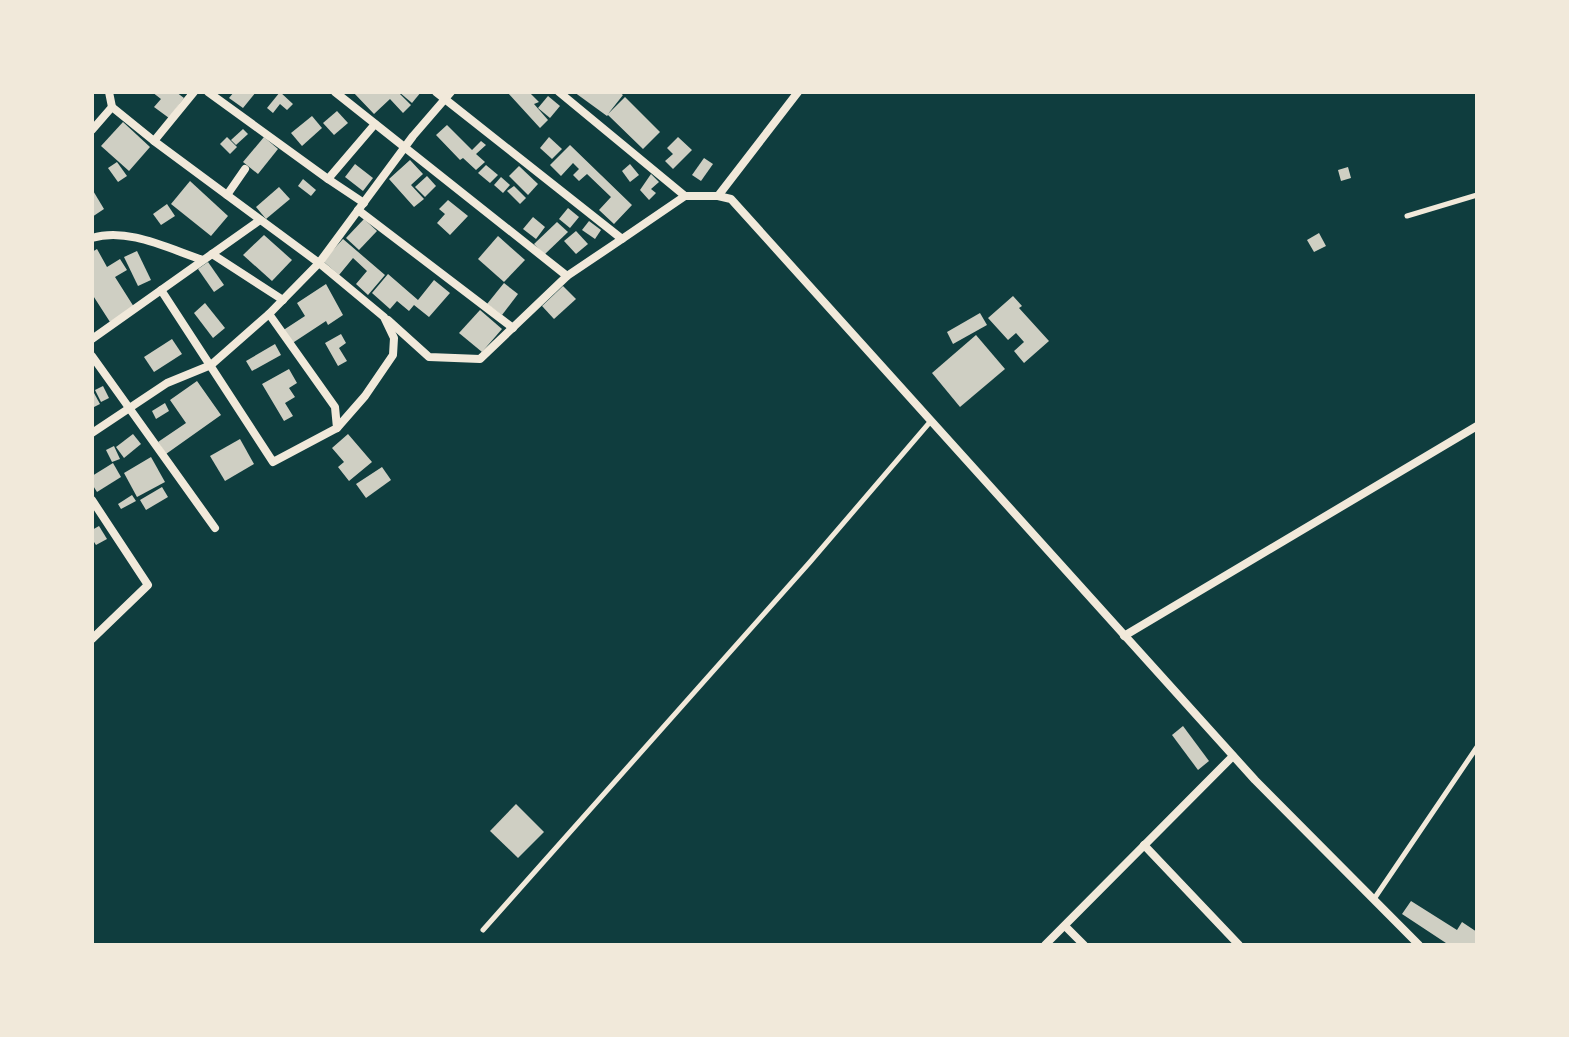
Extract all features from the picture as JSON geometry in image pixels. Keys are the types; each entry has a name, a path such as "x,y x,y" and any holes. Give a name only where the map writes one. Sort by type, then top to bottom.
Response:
{"street":[{"path":"109,92 112,107 319,263 429,357 480,359 567,276 685,196 731,199 1233,756 1419,945"},
{"path":"154,141 194,92"},
{"path":"208,92 328,179 513,328"},
{"path":"335,92 567,276"},
{"path":"436,92 448,96 622,239"},
{"path":"559,92 685,196"},
{"path":"718,196 798,92"},
{"path":"92,433 167,383 211,365 269,314 319,263 405,147 448,96"},
{"path":"92,130 112,107"},
{"path":"328,179 375,124"},
{"path":"227,195 245,169"},
{"path":"92,339 260,220"},
{"path":"92,238 125,235 203,260"},
{"path":"212,254 283,300"},
{"path":"161,290 273,462 337,428 365,396 393,355 394,338 384,317"},
{"path":"269,314 335,407 337,428"},
{"path":"92,356 215,528"},
{"path":"1124,636 1477,426"},
{"path":"92,500 148,585 92,639"},
{"path":"1045,945 1233,756"},
{"path":"1144,845 1239,945"},
{"path":"1065,926 1084,945"}],"lane":[{"path":"1407,216 1477,195"},
{"path":"483,930 930,422"},
{"path":"1374,899 1477,747"}],"building":[{"path":"152,92 176,92 184,98 169,118 154,107 161,99"},
{"path":"234,92 256,92 243,108 229,98"},
{"path":"280,92 293,104 287,110 280,104 273,113 267,108"},
{"path":"353,92 398,92 411,105 403,113 390,99 374,114"},
{"path":"399,92 421,92 412,103"},
{"path":"507,92 529,92 539,102 534,104 548,120 540,128"},
{"path":"574,92 619,92 623,95 608,114 625,97 660,132 643,149 608,115"},
{"path":"548,96 560,106 550,118 538,108"},
{"path":"337,111 348,123 334,135 323,123"},
{"path":"312,116 322,128 302,146 291,133"},
{"path":"123,122 150,147 129,171 101,146"},
{"path":"447,125 472,150 481,141 486,145 476,154 485,162 476,170 463,158 460,160 436,135"},
{"path":"243,129 248,134 236,145 231,140"},
{"path":"227,137 237,147 230,154 220,144"},
{"path":"264,137 278,149 258,174 243,162"},
{"path":"549,137 562,149 552,159 540,148"},
{"path":"678,137 692,150 673,169 665,161 673,154 667,148"},
{"path":"570,145 632,205 614,224 599,210 611,197 587,174 579,181 573,175 579,169 573,163 561,176 550,165"},
{"path":"704,158 713,164 701,181 692,175"},
{"path":"410,160 423,174 411,185 424,199 414,207 389,179"},
{"path":"117,162 127,176 118,182 108,168"},
{"path":"355,164 373,178 363,191 345,177"},
{"path":"630,164 639,175 630,182 622,171"},
{"path":"486,165 498,175 490,183 478,173"},
{"path":"519,166 538,184 528,195 509,176"},
{"path":"1348,167 1351,178 1341,181 1338,170"},
{"path":"651,174 659,182 651,189 656,193 649,200 640,190"},
{"path":"427,176 436,186 425,197 415,187"},
{"path":"501,177 510,185 503,193 494,185"},
{"path":"303,179 316,190 311,196 298,186"},
{"path":"190,181 228,216 211,236 171,204"},
{"path":"514,186 526,198 520,204 507,191"},
{"path":"279,187 290,199 266,219 256,207"},
{"path":"92,189 104,209 92,217"},
{"path":"448,200 468,216 450,235 437,223 445,214 439,209"},
{"path":"167,204 175,216 161,225 153,214"},
{"path":"568,208 579,217 570,228 559,219"},
{"path":"533,217 545,227 536,239 523,229"},
{"path":"364,219 377,231 359,250 346,238"},
{"path":"589,221 601,230 595,239 582,230"},
{"path":"557,222 568,232 544,255 534,244"},
{"path":"576,231 588,244 576,254 564,241"},
{"path":"1319,233 1326,246 1314,252 1307,240"},
{"path":"264,235 292,260 272,281 243,255"},
{"path":"498,236 525,260 504,282 478,259"},
{"path":"343,239 385,275 368,295 356,284 367,271 353,258 339,275 323,261"},
{"path":"97,249 107,267 120,259 127,270 115,277 134,307 110,322 92,294 92,252"},
{"path":"137,251 151,280 138,286 124,257"},
{"path":"208,262 224,285 214,292 198,269"},
{"path":"388,274 418,300 434,280 450,293 429,317 414,305 409,311 397,301 390,309 372,293"},
{"path":"504,283 518,294 502,315 487,304"},
{"path":"326,284 343,315 328,325 326,321 291,344 282,331 305,316 297,303"},
{"path":"563,286 576,299 554,319 542,306"},
{"path":"1013,296 1022,306 1019,308 1049,341 1024,363 1014,351 1024,342 1016,333 1008,340 988,318"},
{"path":"205,303 225,328 213,338 194,313"},
{"path":"480,310 502,329 482,352 459,333"},
{"path":"980,313 987,325 953,344 947,332"},
{"path":"341,334 346,343 339,348 347,361 338,366 325,343"},
{"path":"976,335 1005,369 960,407 932,373"},
{"path":"172,339 182,354 154,372 144,357"},
{"path":"275,344 281,355 252,371 246,361"},
{"path":"289,369 297,383 289,388 295,397 285,403 293,416 284,421 262,384"},
{"path":"197,381 221,415 166,454 158,442 186,423 170,400"},
{"path":"103,386 109,398 101,402 95,390"},
{"path":"92,394 100,404 92,408"},
{"path":"165,403 169,411 156,419 152,411"},
{"path":"133,434 141,444 124,458 116,447"},
{"path":"348,434 372,462 349,481 338,467 344,462 332,448"},
{"path":"240,439 254,464 225,481 210,456"},
{"path":"114,446 120,459 112,462 106,450"},
{"path":"151,457 165,482 137,497 124,473"},
{"path":"113,463 121,477 97,492 92,476"},
{"path":"382,467 391,480 366,498 356,484"},
{"path":"162,487 168,497 146,510 140,500"},
{"path":"132,495 136,501 121,509 118,504"},
{"path":"99,526 107,539 96,545 92,530"},
{"path":"1183,726 1209,761 1198,770 1172,735"},
{"path":"516,804 544,832 518,858 490,831"},
{"path":"1411,901 1457,930 1462,922 1477,932 1477,945 1449,945 1402,914"}]}
